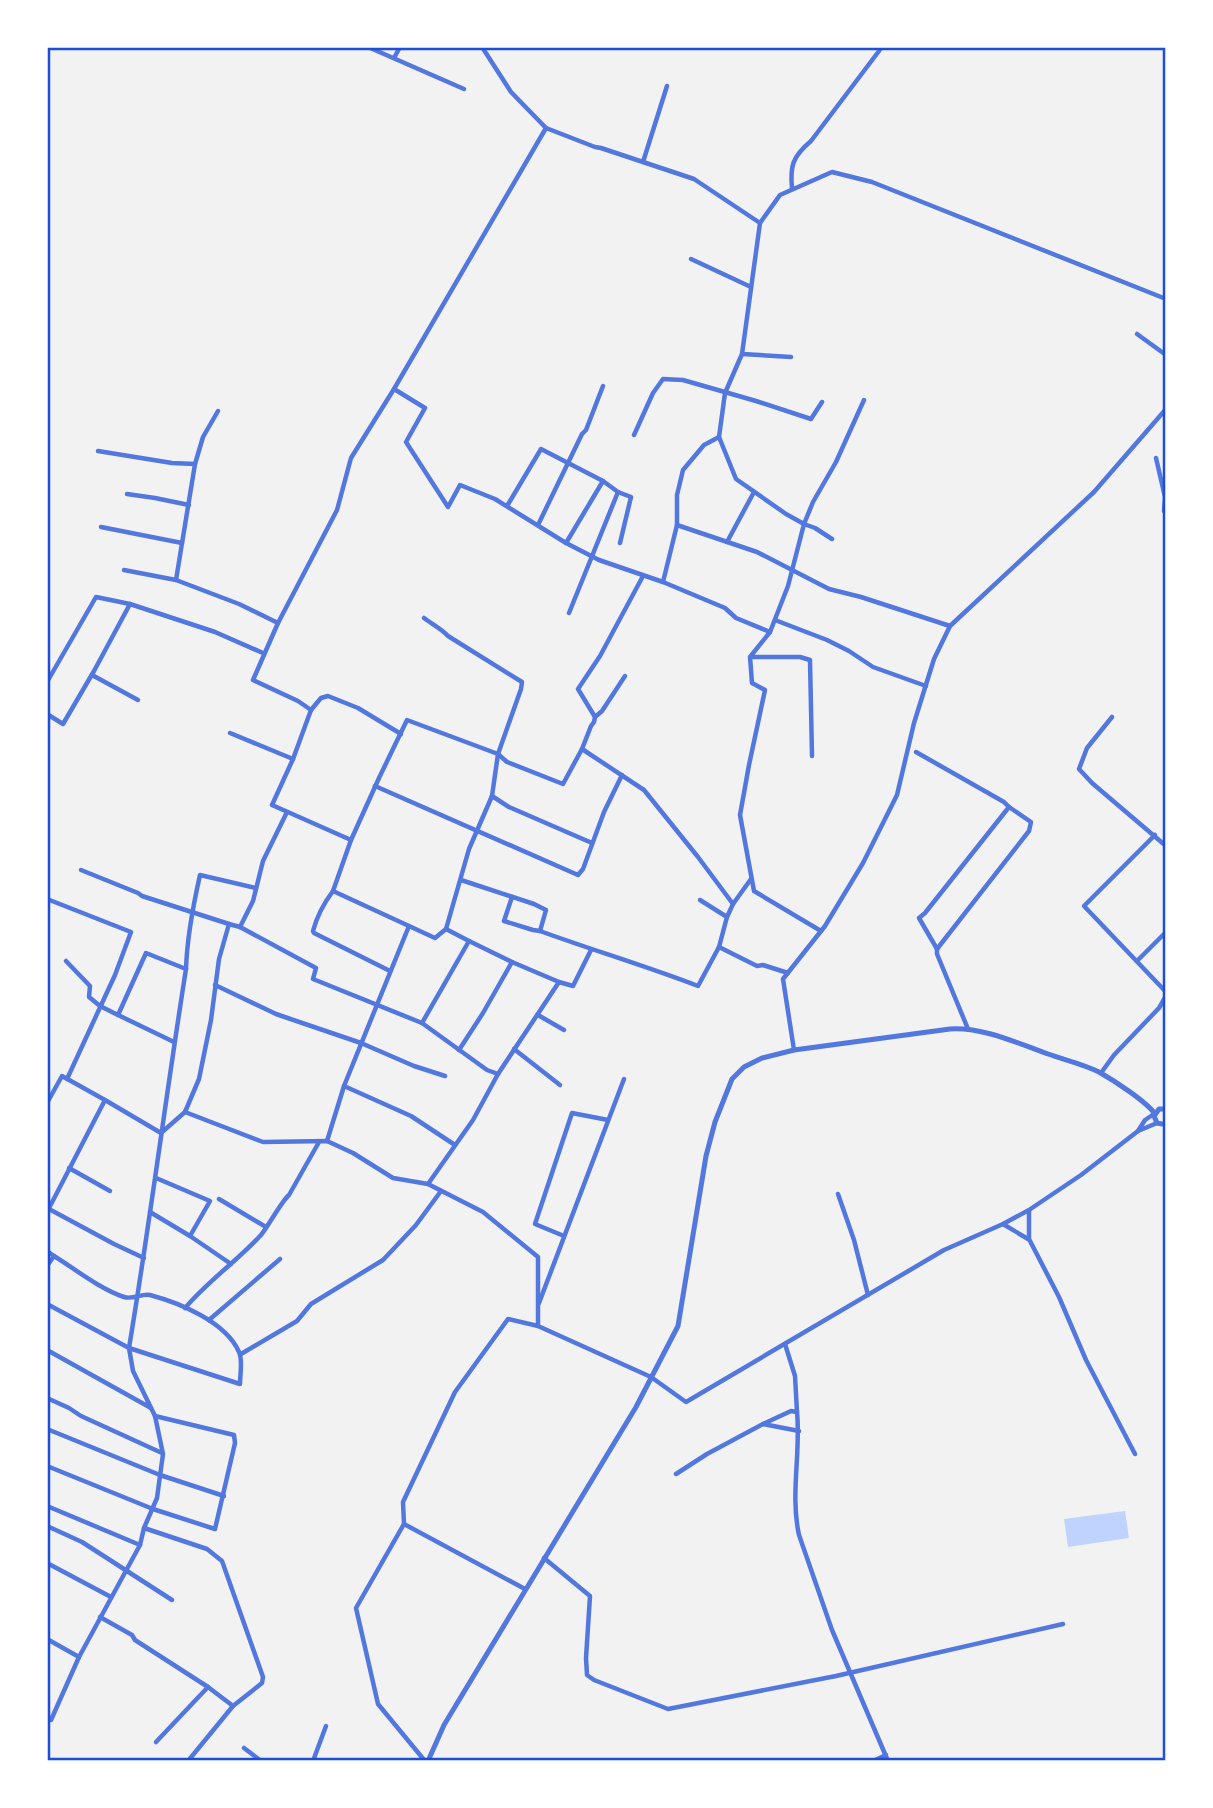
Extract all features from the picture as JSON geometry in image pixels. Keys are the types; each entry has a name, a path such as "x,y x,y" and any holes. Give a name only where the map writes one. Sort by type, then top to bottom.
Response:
{"street":[{"path":"368,47 464,89"},
{"path":"394,58 400,47"},
{"path":"482,47 511,92 546,128 694,179 760,223"},
{"path":"792,190 790,167 882,47"},
{"path":"643,162 667,86"},
{"path":"311,710 253,680 263,653 337,510 351,458 546,128"},
{"path":"832,539 815,527 786,514 736,479 719,437 725,393 742,354 760,223 780,195 832,172 872,182 1166,299"},
{"path":"691,259 751,287"},
{"path":"1137,334 1166,355"},
{"path":"742,354 791,357"},
{"path":"634,435 653,393 663,379 683,380 811,419 822,402"},
{"path":"538,525 586,430 603,386"},
{"path":"394,389 425,408 406,442 448,507 460,485 495,499 592,556 725,608 736,618 770,632"},
{"path":"821,931 754,891 740,816 765,690 752,683 750,657 770,632 792,571 804,524 864,400"},
{"path":"794,1050 783,979 821,931 863,863 897,794 914,723 934,659 950,626 1094,492 1166,409"},
{"path":"176,580 195,464 204,437 218,411"},
{"path":"663,582 677,526 677,495 683,470 704,445 719,437"},
{"path":"507,506 541,449 631,497 620,543"},
{"path":"98,451 195,464"},
{"path":"1156,458 1165,496 1166,514"},
{"path":"566,543 603,481"},
{"path":"569,613 618,492"},
{"path":"727,542 754,492"},
{"path":"127,494 189,505"},
{"path":"677,526 757,552 829,589 950,626"},
{"path":"101,527 182,543"},
{"path":"124,570 176,580 239,604 278,623"},
{"path":"595,717 578,689 600,656 643,576"},
{"path":"47,682 96,597 130,604 215,632 263,653"},
{"path":"47,714 63,724 130,604"},
{"path":"333,891 435,938 446,929 477,830 492,796 498,754 522,682 424,618"},
{"path":"775,620 827,640 873,667 926,686"},
{"path":"750,657 800,657 810,660 812,756"},
{"path":"92,675 138,700"},
{"path":"390,971 313,931 323,906 333,891 351,840 375,786 408,720 498,754 507,762 563,783 582,750 595,717 625,676"},
{"path":"351,840 272,805 311,710 321,698 328,696 358,708 401,734"},
{"path":"1112,717 1087,748 1079,769 1166,846"},
{"path":"230,733 293,759"},
{"path":"582,750 644,790 733,904"},
{"path":"916,752 1004,802 1031,822 1029,831 937,949"},
{"path":"375,786 578,875 583,869 604,811 622,775"},
{"path":"492,796 509,807 592,843"},
{"path":"968,1030 937,949 919,918 1009,807"},
{"path":"240,928 253,901 264,861 287,811"},
{"path":"1101,1073 1158,1008 1166,994 1084,906 1155,835"},
{"path":"81,870 142,896 240,928 316,968 313,979 422,1023 487,1070 498,1074"},
{"path":"47,1717 51,1720 79,1657 140,1545 157,1498 163,1454 155,1416 133,1371 129,1348 156,1178 192,913 200,875 256,888"},
{"path":"512,897 504,921 540,930 698,986 719,947 733,904 751,879"},
{"path":"461,880 546,910 540,930"},
{"path":"47,899 131,932 115,975 67,1079"},
{"path":"700,900 727,917"},
{"path":"161,1133 185,1112 199,1079 211,1020 219,959 229,924"},
{"path":"327,1141 344,1086 409,926"},
{"path":"446,929 512,962 573,986 591,950"},
{"path":"1137,961 1166,932"},
{"path":"422,1023 470,941"},
{"path":"719,947 757,966 764,965 788,973"},
{"path":"118,1014 146,953 186,969"},
{"path":"66,961 90,986 89,997 100,1006 174,1042"},
{"path":"459,1050 512,962"},
{"path":"428,1184 473,1120 513,1049 559,982"},
{"path":"215,985 276,1014 445,1076"},
{"path":"538,1015 564,1030"},
{"path":"1162,1109 1147,1105 1101,1073 988,1034 968,1030 950,1029 794,1050 762,1058 744,1067 732,1079 715,1122 706,1156 678,1326 651,1377 636,1407 444,1724 426,1761 378,1704 356,1608 404,1524 403,1502 455,1392 508,1320 538,1326 651,1377 686,1402 944,1250 1030,1210 1138,1131 1157,1122 1166,1124"},
{"path":"513,1049 560,1085"},
{"path":"47,1103 62,1076 161,1133"},
{"path":"537,1307 624,1079"},
{"path":"344,1086 411,1116 455,1145"},
{"path":"105,1100 48,1209 144,1258"},
{"path":"1157,1122 1155,1118 1162,1109"},
{"path":"1138,1131 1145,1120 1162,1109"},
{"path":"185,1112 263,1142 327,1141 353,1153 393,1178 428,1184 483,1212 538,1257 538,1326"},
{"path":"564,1236 536,1224 572,1113 608,1120"},
{"path":"185,1308 199,1291 261,1235 289,1195 319,1142"},
{"path":"69,1168 110,1191"},
{"path":"156,1178 210,1201 190,1236"},
{"path":"241,1354 298,1321 312,1304 383,1261 442,1191"},
{"path":"838,1194 854,1240 868,1295"},
{"path":"219,1199 266,1227"},
{"path":"1030,1210 1029,1239 1059,1297 1086,1360 1135,1454"},
{"path":"150,1213 231,1264"},
{"path":"1003,1224 1029,1239"},
{"path":"47,1251 110,1291 127,1298 147,1294 209,1320 227,1333 241,1354 240,1384 129,1348 47,1304"},
{"path":"47,1266 54,1256"},
{"path":"209,1320 280,1259"},
{"path":"785,1344 794,1376 799,1431 794,1487 796,1523 832,1630 888,1761"},
{"path":"47,1350 152,1408"},
{"path":"47,1398 163,1454"},
{"path":"676,1474 763,1424 791,1411 797,1412"},
{"path":"47,1466 153,1509 215,1529 235,1443 234,1436 155,1416"},
{"path":"763,1424 799,1431"},
{"path":"47,1429 160,1475 224,1496"},
{"path":"47,1506 140,1545"},
{"path":"404,1524 525,1589"},
{"path":"47,1526 82,1542 172,1600"},
{"path":"144,1528 207,1549 222,1561 263,1677 262,1683 233,1706 188,1761"},
{"path":"544,1558 590,1596 587,1675 594,1681 668,1709 836,1676 1063,1624"},
{"path":"47,1563 111,1597"},
{"path":"100,1617 132,1635 143,1646 233,1706"},
{"path":"47,1639 79,1657"},
{"path":"156,1742 208,1687"},
{"path":"313,1761 326,1726"},
{"path":"244,1748 261,1761"},
{"path":"873,1761 886,1755"}],"water":[{"path":"1125,1511 1129,1538 1068,1547 1064,1519"}]}
